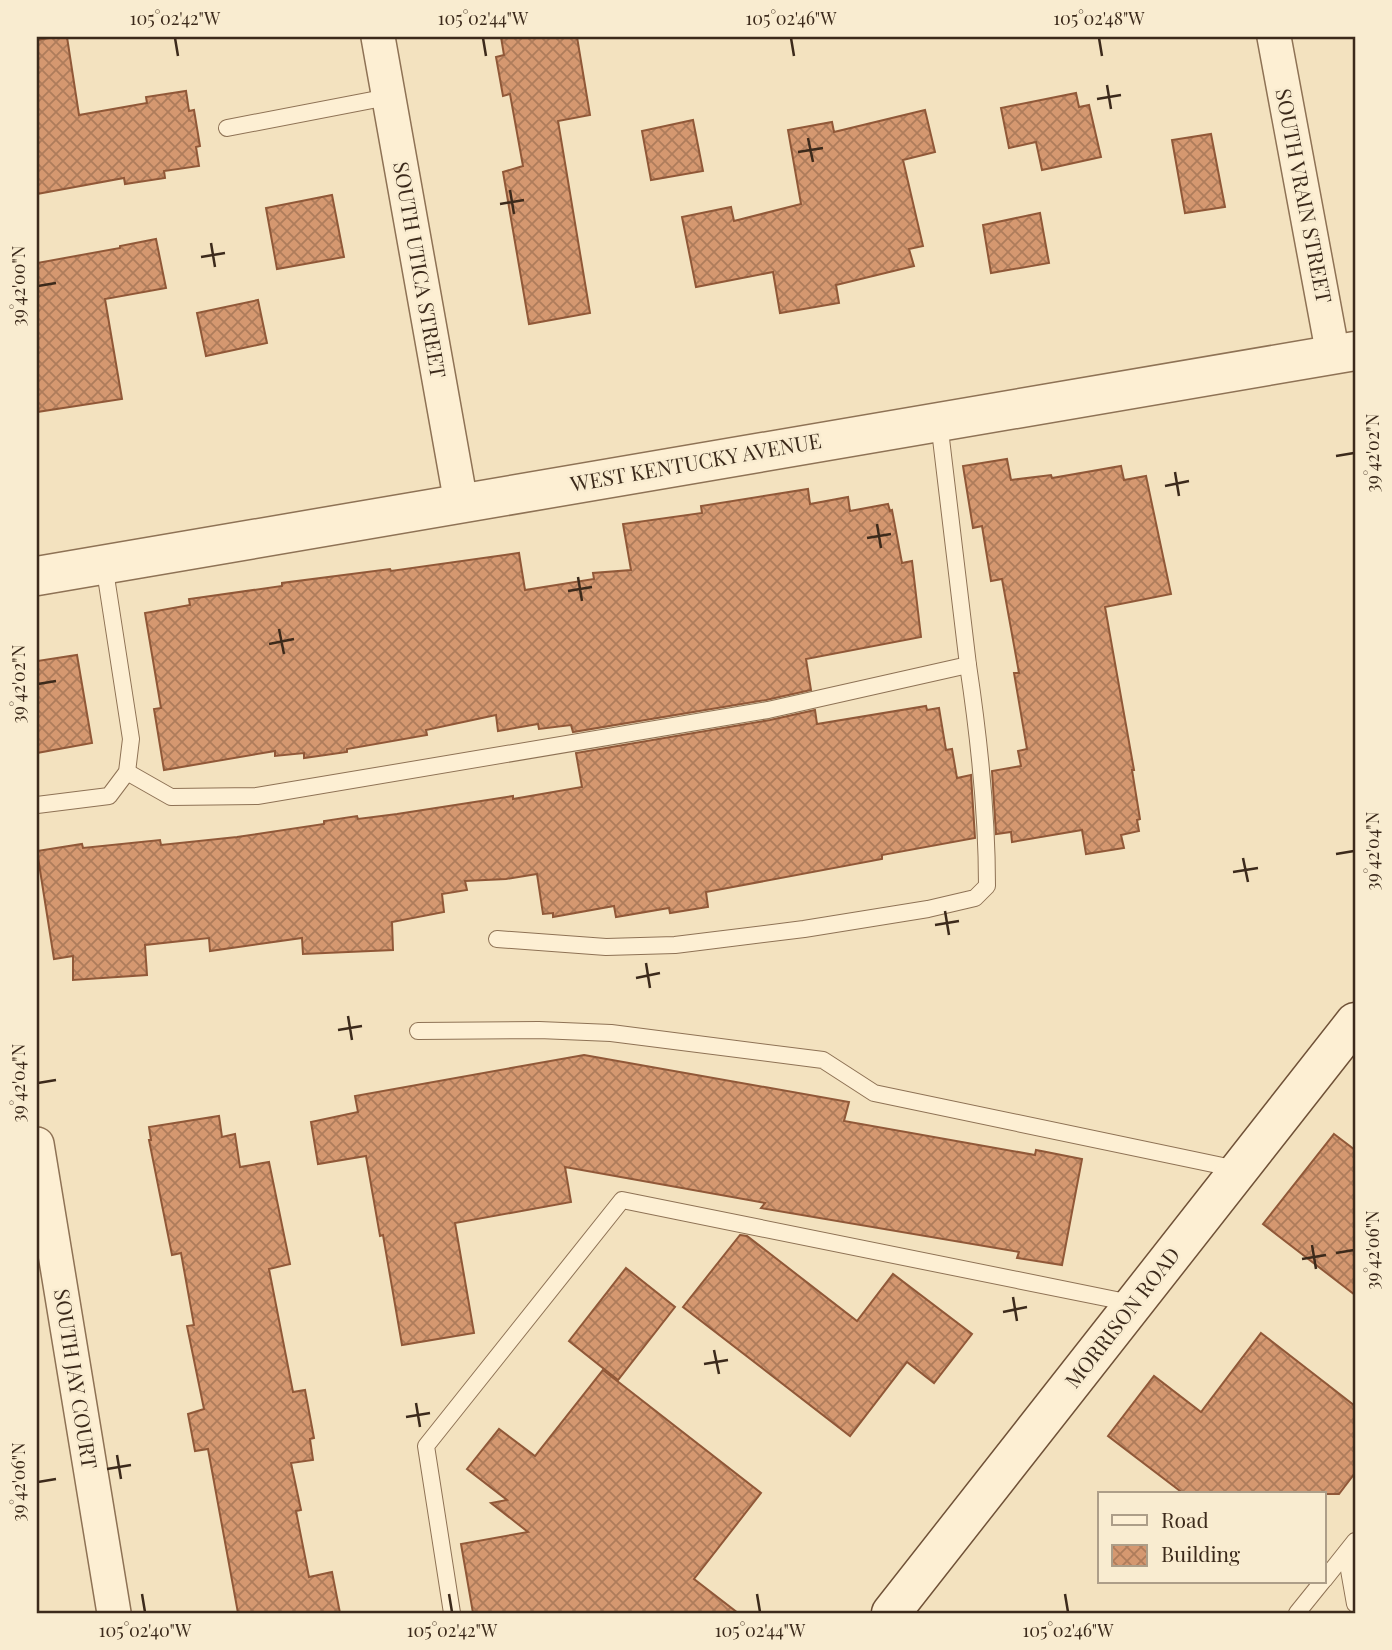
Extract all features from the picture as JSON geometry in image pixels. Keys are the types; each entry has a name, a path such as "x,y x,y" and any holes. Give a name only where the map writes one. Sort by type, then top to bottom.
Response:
{"street":[{"name":"SOUTH UTICA STREET","path":"377,37 460,503"},
{"name":"SOUTH VRAIN STREET","path":"1274,37 1344,353"},
{"name":"WEST KENTUCKY AVENUE","path":"37,576 1344,353"},
{"name":"MORRISON ROAD","path":"891,1613 1239,1170 1352,1031"},
{"name":"SOUTH JAY COURT","path":"37,1144 114,1613"}],"lane":[{"path":"227,128 388,97"},
{"path":"497,939 606,947 675,945 804,929 928,909 975,898 988,886 978,729 939,422"},
{"path":"37,805 109,796 127,772 131,739 104,564"},
{"path":"127,772 171,797 257,796 768,710 968,665"},
{"path":"418,1031 539,1030 611,1033 823,1060 874,1093 1239,1170"},
{"path":"452,1613 425,1446 622,1200 1134,1304"},
{"path":"1326,1577 1351,1547"},
{"path":"1351,1547 1355,1604"},
{"path":"1297,1613 1321,1584"}],"building":[{"path":"67,37 79,115 147,103 146,97 186,91 189,111 194,110 200,146 196,147 199,166 164,171 165,178 125,184 124,178 37,194 37,40"},
{"path":"501,37 577,37 590,115 558,121 590,313 529,324 503,172 523,166 510,94 503,96 496,57 504,55"},
{"path":"1076,93 1079,107 1089,105 1101,157 1042,170 1036,142 1009,148 1001,108"},
{"path":"925,110 935,152 903,160 923,246 909,249 914,266 836,285 839,303 780,313 773,272 696,287 682,217 731,207 734,221 801,204 788,130 832,122 834,132"},
{"path":"693,120 703,171 651,180 642,131"},
{"path":"1211,134 1225,207 1185,213 1172,140"},
{"path":"332,195 344,257 277,269 266,208"},
{"path":"1040,213 1049,263 991,273 983,225"},
{"path":"156,239 166,288 105,299 122,399 37,412 37,263"},
{"path":"258,300 267,343 206,356 197,313"},
{"path":"1007,459 1011,480 1051,475 1052,478 1121,466 1124,480 1146,476 1171,594 1105,607 1140,819 1137,820 1139,831 1121,835 1124,848 1086,854 1082,830 1012,842 1011,832 996,834 992,771 1021,766 1018,751 1027,749 1014,673 1019,673 1002,579 991,581 982,526 973,528 963,466"},
{"path":"808,489 810,504 848,497 850,511 888,504 890,511 892,510 902,563 912,561 921,637 806,659 811,690 766,700 573,732 571,725 539,729 538,724 498,731 496,715 426,730 427,735 347,749 347,752 304,758 304,753 275,756 275,751 164,770 154,709 161,708 145,613 190,605 189,599 282,586 282,583 519,553 525,590 594,579 593,573 631,570 623,524 702,513 701,506"},
{"path":"77,655 92,743 37,753 37,661"},
{"path":"926,706 927,710 939,708 946,750 952,749 957,778 971,775 975,838 882,855 882,859 706,892 708,907 670,913 669,908 616,917 614,906 553,917 553,913 543,914 537,874 465,881 467,890 442,894 444,912 392,922 393,950 303,954 302,938 210,951 209,938 145,945 147,975 73,980 73,956 54,959 37,851 82,844 83,848 160,840 161,845 237,837 324,824 324,821 357,816 358,819 513,796 513,799 582,787 576,753 815,710 817,724"},
{"path":"584,1055 849,1102 844,1121 1035,1155 1036,1150 1082,1159 1062,1265 1017,1258 1019,1252 761,1208 765,1203 565,1167 571,1202 455,1223 474,1333 402,1345 366,1156 318,1164 311,1122 358,1112 355,1096"},
{"path":"219,1116 222,1137 235,1134 240,1167 269,1162 290,1264 269,1269 293,1392 305,1390 314,1438 310,1439 313,1460 291,1463 301,1510 296,1511 309,1577 332,1572 340,1613 238,1613 208,1449 195,1451 188,1414 204,1409 187,1326 194,1325 181,1253 172,1255 149,1140 149,1127"},
{"path":"1334,1134 1355,1150 1355,1295 1263,1224"},
{"path":"740,1235 747,1236 857,1321 893,1274 972,1334 934,1383 907,1362 850,1436 683,1307"},
{"path":"626,1268 675,1307 618,1380 569,1341"},
{"path":"1261,1333 1355,1406 1355,1473 1339,1494 1181,1492 1108,1436 1154,1376 1201,1412"},
{"path":"603,1370 761,1493 694,1579 738,1613 473,1613 461,1544 528,1532 491,1503 507,1500 467,1469 499,1429 535,1456"}]}
